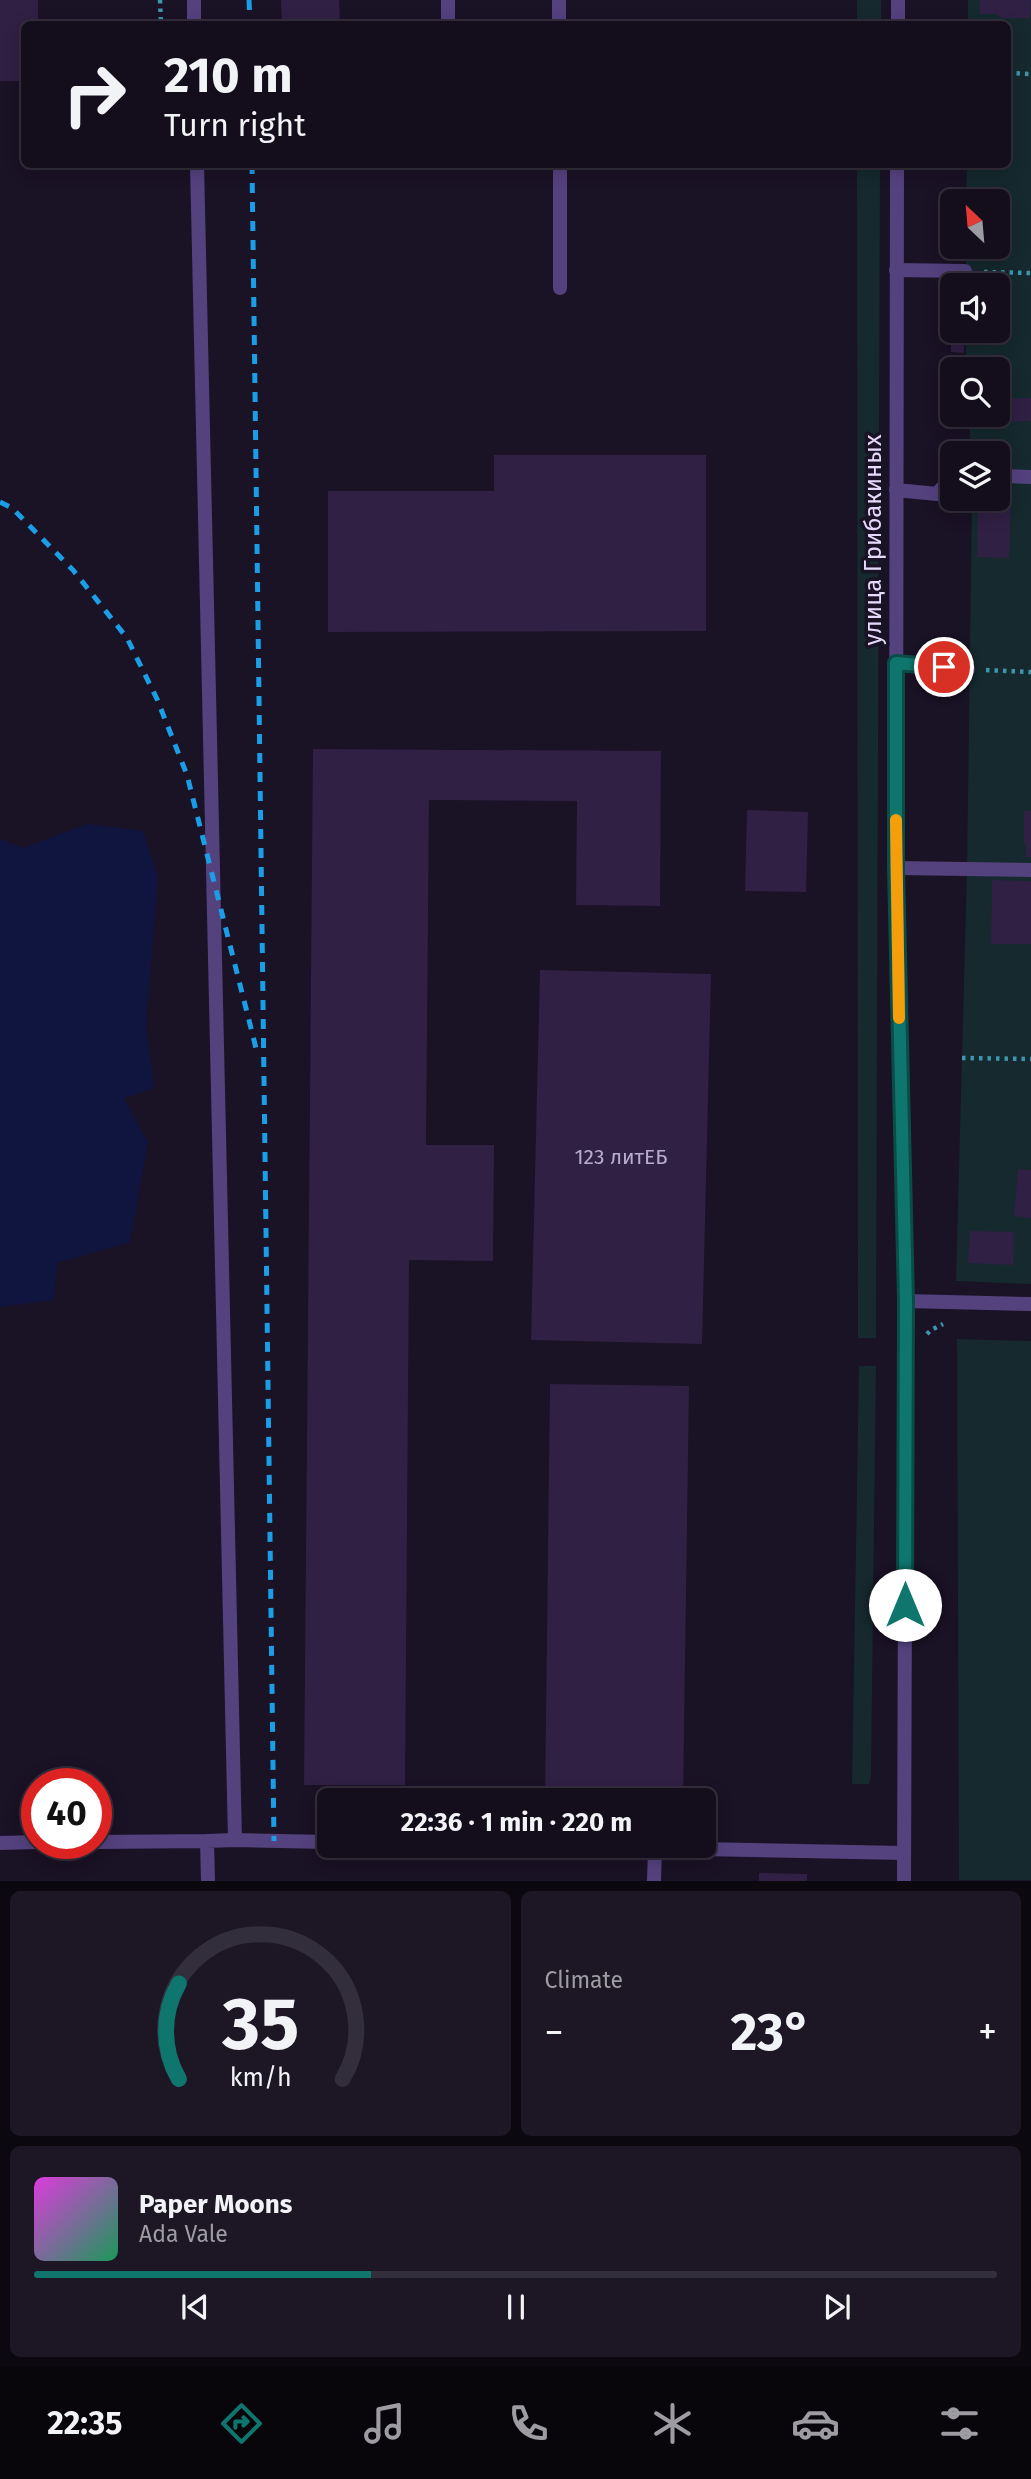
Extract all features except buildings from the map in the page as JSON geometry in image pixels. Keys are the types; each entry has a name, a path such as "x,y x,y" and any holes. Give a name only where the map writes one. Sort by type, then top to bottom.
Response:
{"street":[{"path":"194,0 194,21"},
{"path":"448,0 448,21"},
{"path":"559,0 559,21"},
{"path":"898,0 898,21"},
{"path":"197,168 235,1840"},
{"path":"560,168 561,288"},
{"name":"улица Грибакиных","path":"897,168 896,868 906,1301 904,1881"},
{"path":"896,270 965,271"},
{"path":"1010,476 1031,477"},
{"path":"896,490 937,494 940,491"},
{"path":"896,663 968,669"},
{"path":"896,868 1031,870"},
{"path":"906,1301 1031,1304"},
{"path":"207,1841 208,1881"},
{"path":"0,1843 21,1842"},
{"path":"112,1842 317,1842"},
{"path":"716,1850 904,1853"},
{"path":"654,1881 655,1858"}],"path":[{"path":"160,0 161,21"},
{"path":"1011,73 1031,74"},
{"path":"965,271 1031,273"},
{"path":"968,669 1031,672"},
{"path":"962,1058 1031,1059"},
{"path":"923,1340 931,1330 944,1324"}],"green space":[{"path":"857,0 881,0 881,21 857,21"},
{"path":"968,0 1031,0 1031,1284 956,1281 967,868 972,511 1010,511 1010,441 970,441 970,427 1010,427 1010,357 966,357 966,343 1010,343 1010,273 966,273 966,259 1010,259 1010,189 966,189 967,168 1011,168 1011,21 968,21"},
{"path":"857,168 880,168 876,1338 858,1338"},
{"path":"957,1339 1031,1341 1031,1880 959,1880"},
{"path":"859,1366 876,1366 869,1784 852,1784"}],"shaded area":[{"path":"87,824 143,831 158,877 146,1026 154,1088 124,1098 148,1143 130,1242 57,1263 54,1300 0,1307 0,839 23,848"}],"railway":[{"path":"249,0 250,21"},
{"path":"252,168 274,1841"},
{"path":"0,502 12,508 73,570 127,638 157,699 187,775 257,1052"}],"slow traffic":[{"path":"896,820 899,1018"}],"route":[{"path":"905,1605 906,1301 896,868 896,663 944,667"}]}
